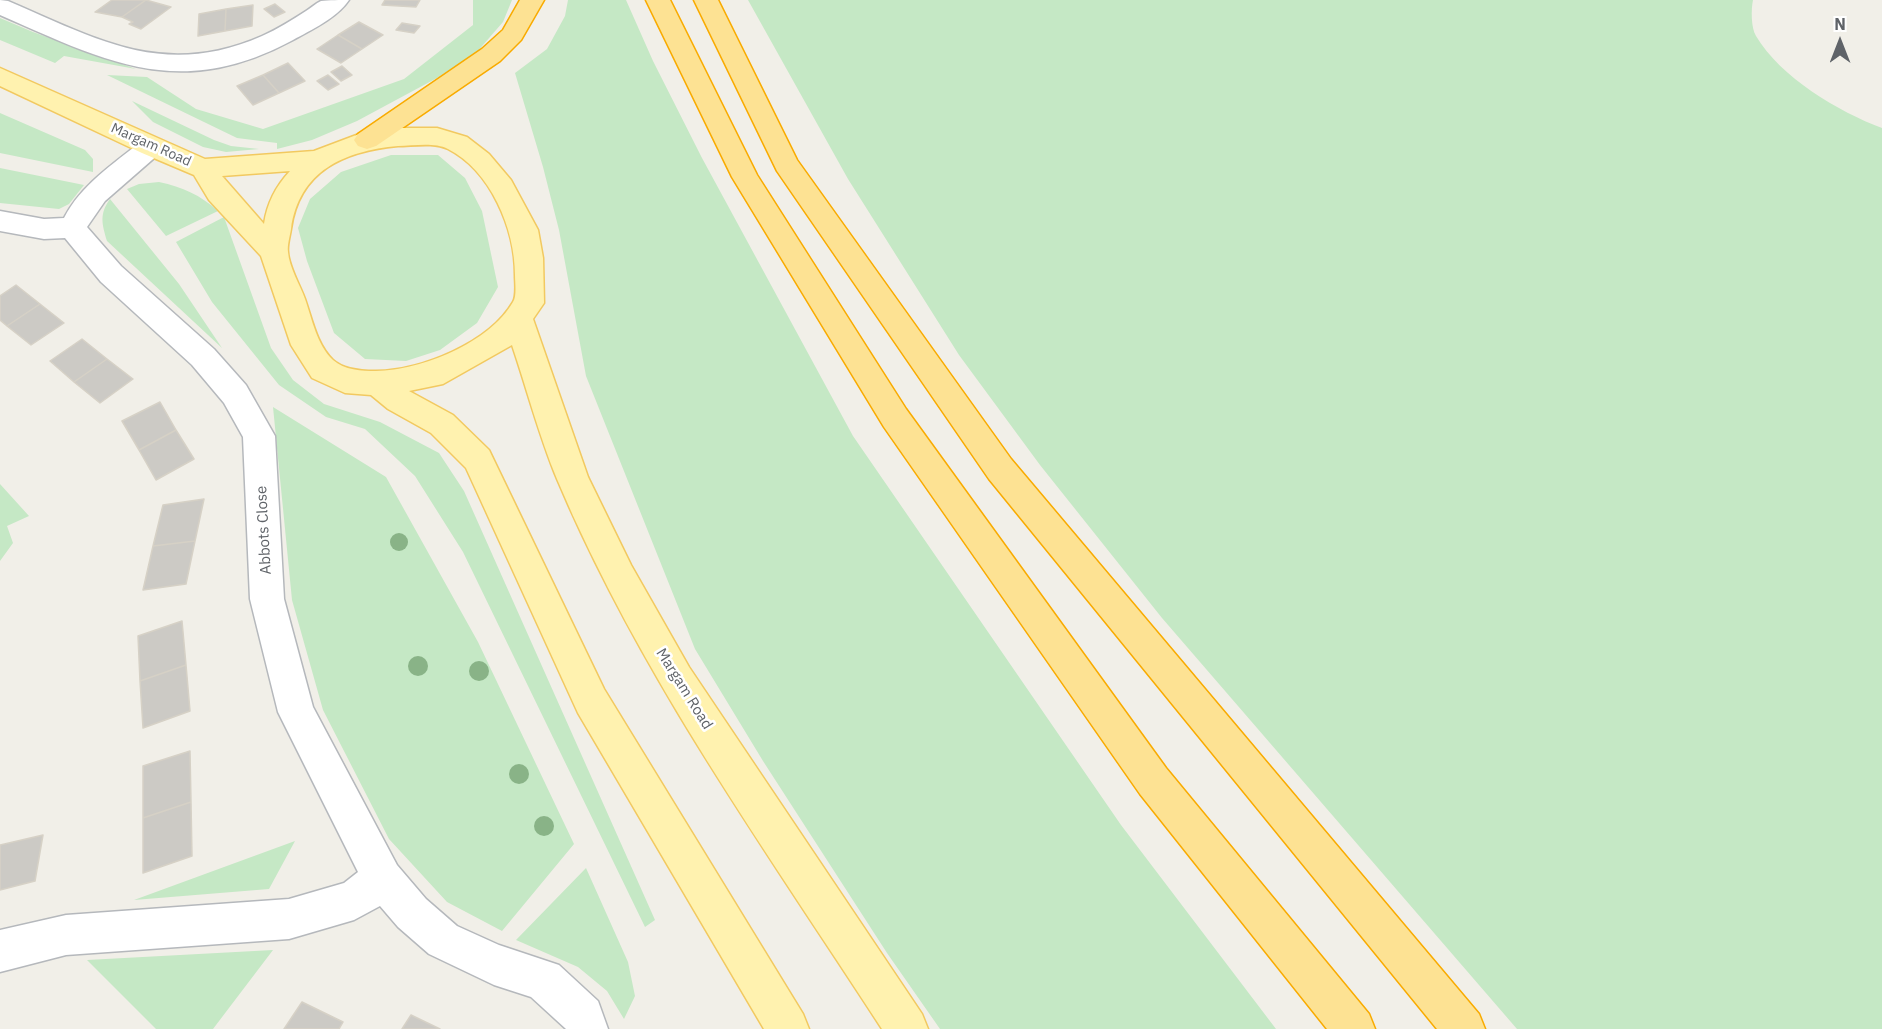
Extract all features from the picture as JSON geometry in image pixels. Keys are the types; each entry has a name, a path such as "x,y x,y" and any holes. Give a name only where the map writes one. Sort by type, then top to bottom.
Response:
{"highway":[{"path":"367,140 491,55 513,35 532,0"},
{"path":"658,0 745,177 895,418 1153,781 1354,1029"},
{"path":"706,0 786,164 1000,469 1464,1029"}],"main road":[{"name":"Margam Road","path":"0,76 151,147 203,168 219,193 274,252"},
{"path":"398,137 440,138 458,143 491,171 514,210 527,241 529,303 499,340 432,375 378,383 345,381 323,369 306,345 274,252 280,209 289,189 317,160 334,151 367,140 398,137"},
{"path":"203,168 317,160"},
{"name":"Margam Road","path":"518,318 572,477 619,576 676,679 907,1029"},
{"path":"378,383 399,400 442,424 478,459 591,700 788,1029"}],"street":[{"path":"0,6 99,49 153,63 181,63 232,56 290,34 315,19 337,0"},
{"path":"0,221 44,229 73,228 77,215 105,185 151,147"},
{"name":"Abbots Close","path":"73,228 111,274 203,357 235,394 259,436 267,599 297,712 383,879 412,914 443,940 494,964 544,980 583,1016 587,1029"},
{"path":"0,951 66,935 290,919 354,900 383,879"}],"green space":[{"path":"473,0 512,0 503,22 476,53 437,78 357,121 312,140 277,149 277,143 237,138 107,75 147,77 196,109 263,129 404,79 473,25"},
{"path":"568,0 626,0 653,61 702,158 853,436 1121,825 1276,1029 940,1029 887,953 763,761 695,649 586,376 559,230 515,73 547,49 565,16"},
{"path":"748,0 1753,0 1754,33 1780,65 1795,79 1830,103 1882,128 1882,1029 1517,1029 1162,618 1040,465 959,355 848,179"},
{"path":"0,18 136,69 64,56 55,63 0,40"},
{"path":"132,101 214,140 231,146 259,149 226,152 203,147 153,122"},
{"path":"0,113 85,150 93,159 93,172 0,153"},
{"path":"391,155 438,155 465,178 482,211 498,287 477,323 440,350 406,361 365,359 334,333 307,261 298,228 310,199 341,172"},
{"path":"0,168 84,185 69,204 59,209 0,203"},
{"path":"159,182 191,192 218,211 166,236 127,189 139,184"},
{"path":"110,199 179,284 222,348 107,241 102,219"},
{"path":"224,217 271,348 293,380 324,404 380,422 439,453 464,491 655,920 645,927 463,552 415,476 365,429 326,417 279,385 212,302 176,242"},
{"path":"273,407 386,477 478,642 574,844 502,931 447,902 389,839 323,710 292,600"},
{"path":"0,484 29,516 7,526 13,543 0,561"},
{"path":"295,841 269,889 134,900"},
{"path":"586,868 628,962 635,996 624,1019 607,991 578,967 516,940"},
{"path":"273,950 213,1029 156,1029 87,960"}],"building":[{"path":"112,0 146,0 122,17 95,12"},
{"path":"146,0 171,7 141,29 129,24 133,22 122,17"},
{"path":"385,0 420,0 416,7 382,5"},
{"path":"275,4 285,12 274,17 264,9"},
{"path":"253,5 252,26 225,31 226,9"},
{"path":"226,9 225,31 198,36 199,14"},
{"path":"359,22 383,35 362,49 338,35"},
{"path":"402,23 420,26 414,33 396,30"},
{"path":"338,35 362,49 341,63 317,49"},
{"path":"288,63 305,81 279,93 263,75"},
{"path":"342,66 352,75 341,81 331,72"},
{"path":"263,75 279,93 253,105 237,86"},
{"path":"328,75 339,84 328,90 317,81"},
{"path":"16,285 40,304 7,326 0,320 0,296"},
{"path":"40,304 64,323 31,345 7,326"},
{"path":"82,339 107,359 74,382 50,361"},
{"path":"107,359 133,379 100,403 74,382"},
{"path":"160,402 176,430 139,450 122,421"},
{"path":"176,430 194,459 156,480 139,450"},
{"path":"204,499 195,541 153,546 163,505"},
{"path":"195,541 186,584 143,590 153,546"},
{"path":"182,621 186,665 140,681 138,636"},
{"path":"186,665 190,711 143,728 140,681"},
{"path":"190,751 191,802 143,818 143,766"},
{"path":"191,802 192,856 143,873 143,818"},
{"path":"43,835 35,881 0,890 0,845"},
{"path":"302,1002 343,1022 339,1029 284,1029"},
{"path":"411,1015 440,1029 402,1029"}]}
